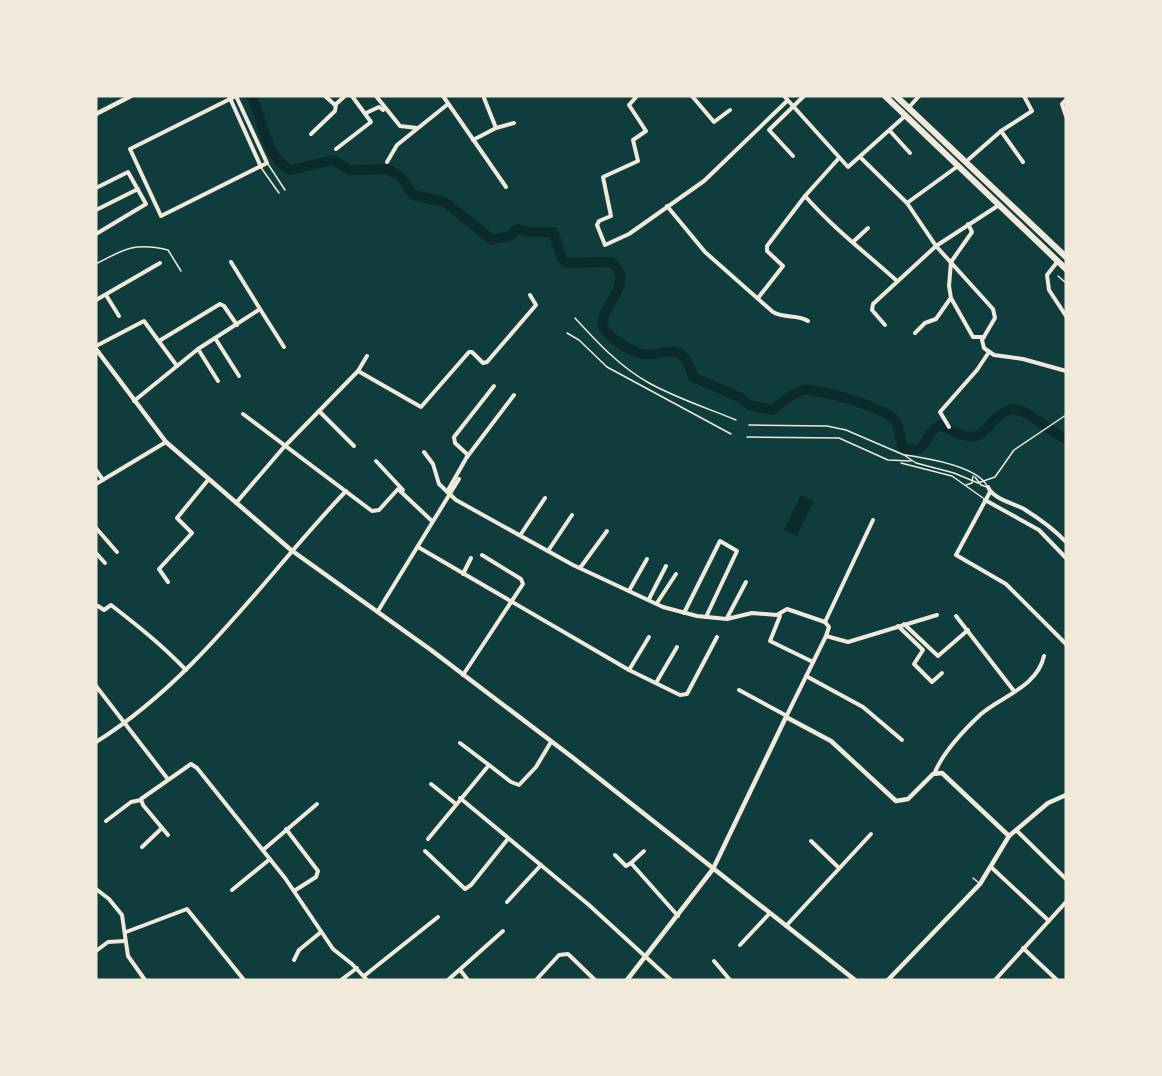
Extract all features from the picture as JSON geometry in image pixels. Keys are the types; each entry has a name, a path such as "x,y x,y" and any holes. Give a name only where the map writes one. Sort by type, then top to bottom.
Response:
{"main road":[{"path":"887,96 905,116 1066,267"},
{"path":"887,96 1066,267"},
{"path":"896,96 1066,253"},
{"path":"901,96 1066,253"}],"street":[{"path":"96,114 131,96"},
{"path":"236,96 267,163 162,216 130,152 131,148 229,97 236,96"},
{"path":"325,96 333,105 336,105"},
{"path":"311,134 335,111 336,105 345,96"},
{"path":"336,148 370,122 366,113 352,96"},
{"path":"376,96 400,126 417,128"},
{"path":"443,96 506,187"},
{"path":"637,96 628,105 646,131 633,140 638,161 603,177 611,216 599,221 597,225 605,245 629,234 717,170 787,100"},
{"path":"692,96 714,122 730,110"},
{"path":"784,96 848,167 861,158 905,116"},
{"path":"793,156 769,130 804,96"},
{"path":"910,105 919,96"},
{"path":"969,159 1001,131 1032,111 1024,96"},
{"path":"229,97 261,167"},
{"path":"484,98 496,128"},
{"path":"1066,100 1062,104 1066,116"},
{"path":"387,162 397,145 448,104"},
{"path":"366,113 379,107 383,110"},
{"path":"473,140 496,128 514,123"},
{"path":"890,131 910,153"},
{"path":"1001,131 1023,162"},
{"path":"758,298 783,266 767,251 767,246 805,196 839,158"},
{"path":"861,158 907,202 936,246 995,313 982,343 989,352 1066,371"},
{"path":"907,202 958,166"},
{"path":"96,188 126,172 145,202 144,207 96,234"},
{"path":"96,210 138,189"},
{"path":"805,196 837,231 855,242 897,281"},
{"path":"885,325 872,307 936,246 999,204"},
{"path":"667,206 705,252 778,315 799,316 808,321"},
{"path":"968,224 972,232 951,262 951,298 973,337 984,337"},
{"path":"855,242 868,228"},
{"path":"1058,261 1047,275 1049,290 1066,316"},
{"path":"231,262 284,347"},
{"path":"96,300 160,263"},
{"path":"106,295 119,316"},
{"path":"358,371 421,406 469,352 472,352 483,363 487,362 536,305 530,295"},
{"path":"915,333 925,323 936,319 951,298"},
{"path":"159,340 220,304 224,306 237,325"},
{"path":"134,400 198,349 260,309"},
{"path":"177,366 143,321 96,347 166,442 291,550 378,611 551,742 855,980"},
{"path":"215,338 239,376"},
{"path":"198,349 218,381"},
{"path":"949,427 940,412 977,370 989,352"},
{"path":"235,503 284,447 358,371 367,356"},
{"path":"96,360 102,357"},
{"path":"467,458 467,453 454,442 454,437 494,386"},
{"path":"378,611 418,547 467,458 514,395"},
{"path":"319,411 354,446"},
{"path":"243,414 372,511 379,510 399,489 432,521"},
{"path":"96,484 166,442"},
{"path":"424,452 433,464 439,484 448,494 580,568 657,603 684,614 727,619 752,613 777,615 786,609 825,622 829,627 713,869 627,980"},
{"path":"376,461 432,521"},
{"path":"96,471 103,480"},
{"path":"448,494 459,479"},
{"path":"168,582 159,569 192,533 178,520 178,516 208,480"},
{"path":"1066,542 1053,529 989,490 956,555 1006,584 1066,644"},
{"path":"96,742 125,724 186,670 346,491"},
{"path":"521,534 545,498"},
{"path":"985,500 1039,530 1066,558"},
{"path":"548,551 572,515"},
{"path":"825,622 873,520"},
{"path":"96,528 117,552"},
{"path":"580,568 607,531"},
{"path":"684,614 720,541 737,551 706,617"},
{"path":"418,547 629,670 680,695 687,694 717,637"},
{"path":"96,553 105,563"},
{"path":"462,675 523,582 482,555"},
{"path":"462,574 471,558"},
{"path":"630,589 647,559"},
{"path":"649,599 666,566"},
{"path":"657,603 676,574"},
{"path":"727,619 746,582"},
{"path":"98,606 104,610 110,605 131,623 142,628 186,670"},
{"path":"826,636 844,643 937,615"},
{"path":"780,616 770,641 813,662"},
{"path":"956,616 1014,691"},
{"path":"904,624 939,656 968,630"},
{"path":"898,626 923,650 914,664 932,682 942,673"},
{"path":"629,670 649,637"},
{"path":"656,683 677,647"},
{"path":"739,690 831,741 896,801 908,799 935,772 942,758 974,721 1037,673 1044,656"},
{"path":"806,676 863,707 902,740"},
{"path":"96,686 167,778"},
{"path":"460,743 511,782 519,784 536,766 551,742"},
{"path":"106,821 131,802 141,800 167,778 189,764 195,766 270,859 333,949 357,968 365,978 438,916"},
{"path":"428,839 489,765"},
{"path":"935,772 946,776 1009,836"},
{"path":"431,784 456,804"},
{"path":"888,980 980,884 1009,836 1048,803 1066,795"},
{"path":"460,798 507,840 541,865 671,980"},
{"path":"141,800 168,835"},
{"path":"263,850 318,804"},
{"path":"142,847 162,828"},
{"path":"286,829 318,871 316,877 294,891"},
{"path":"1016,830 1066,879"},
{"path":"786,927 871,834"},
{"path":"425,851 465,888 471,885 507,840"},
{"path":"811,841 840,868"},
{"path":"615,855 626,866 644,851"},
{"path":"232,890 270,859"},
{"path":"631,863 678,917"},
{"path":"507,902 541,865"},
{"path":"991,867 1049,921"},
{"path":"97,892 109,899 122,915 128,956 145,980"},
{"path":"995,980 1066,902"},
{"path":"126,932 187,909 244,980"},
{"path":"740,945 769,914"},
{"path":"448,980 503,931"},
{"path":"294,960 299,950 321,932"},
{"path":"96,951 108,942 125,941"},
{"path":"1023,948 1057,980"},
{"path":"536,980 558,955 563,954 568,954 596,980"},
{"path":"714,961 730,980"},
{"path":"341,980 357,968"},
{"path":"460,969 468,980"}],"lane":[{"path":"267,163 285,190"},
{"path":"261,167 279,193"},
{"path":"96,264 127,247 137,245 168,250 181,272"},
{"path":"1058,276 1066,283"},
{"path":"575,318 609,355 631,372 668,392 736,420"},
{"path":"567,333 579,340 606,367 731,434"},
{"path":"904,455 916,463 954,472 978,483 986,482 999,473 1014,450 1066,415"},
{"path":"749,425 827,426 846,430 904,455 944,461 985,481 989,490"},
{"path":"747,437 839,438 888,460 945,473 985,500"},
{"path":"900,462 904,455"},
{"path":"900,462 911,461"},
{"path":"965,485 972,483 974,475"},
{"path":"973,878 980,884"}],"water":[{"path":"801,495 814,501 797,536 784,530"}],"waterway":[{"path":"251,96 269,146 274,155 290,170 333,160 350,170 388,169 401,177 413,195 445,202 492,240 509,236 518,229 529,232 553,232 562,259 566,263 611,262 618,270 620,279 602,322 607,332 621,344 637,353 647,355 679,353 686,360 693,377 741,398 749,405 772,410 803,390 836,395 889,415 897,423 902,447 911,449 922,447 930,434 941,425 957,433 976,436 1000,415 1011,409 1025,413 1066,439"}]}
